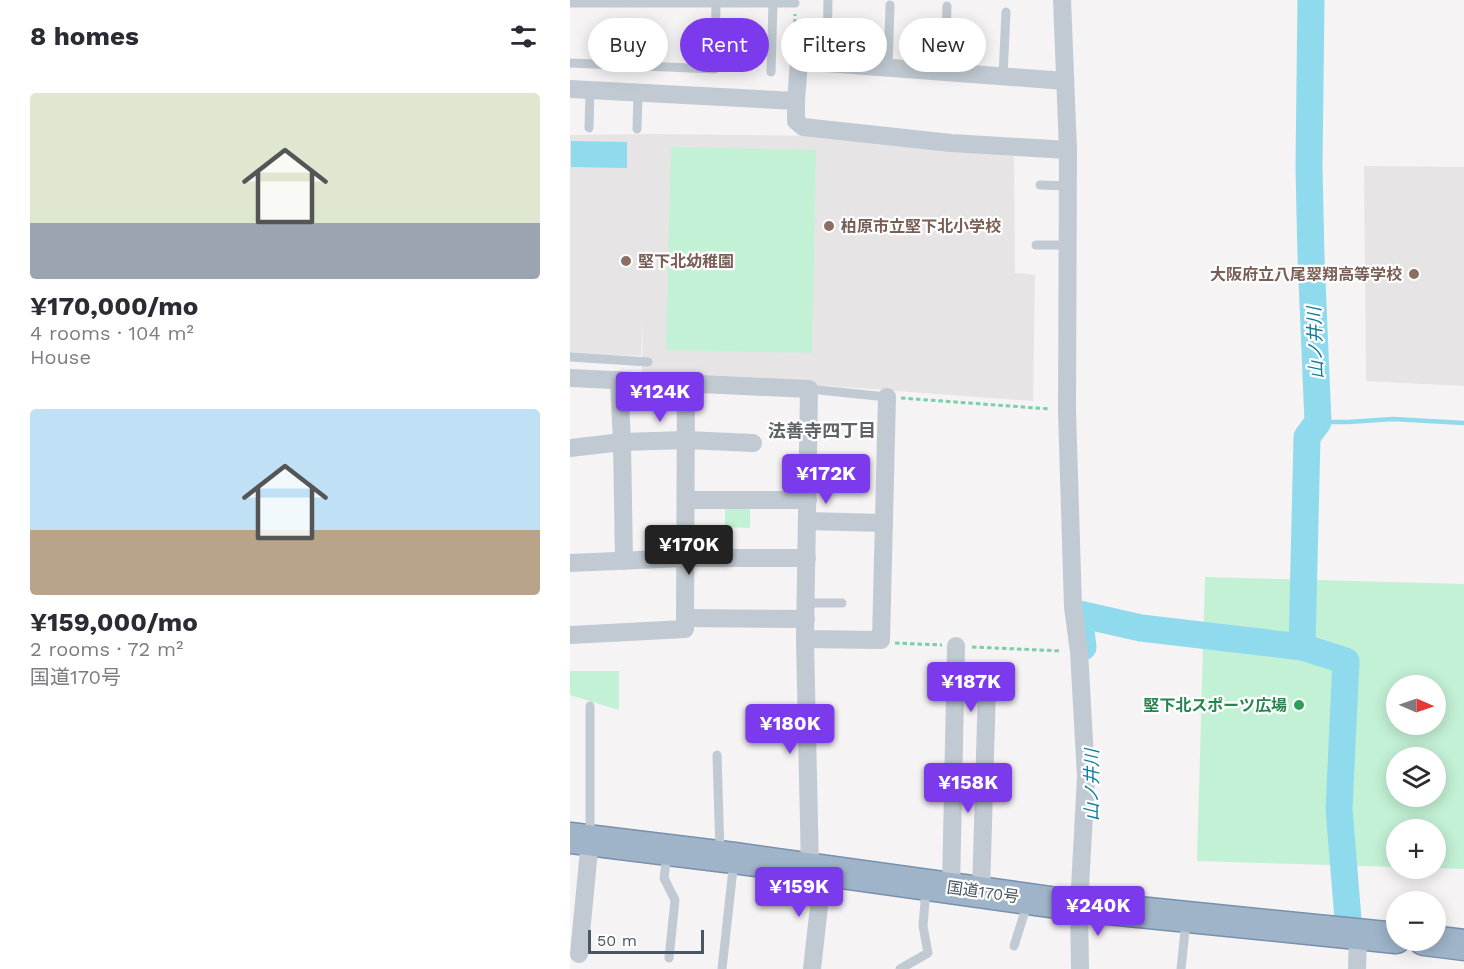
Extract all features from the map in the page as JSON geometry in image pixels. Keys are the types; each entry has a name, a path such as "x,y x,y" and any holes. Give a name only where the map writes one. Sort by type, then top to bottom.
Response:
{"highway":[{"name":"国道170号","path":"580,839 1079,906 1386,937"},
{"path":"1446,943 1464,945"}],"street":[{"path":"1062,0 1068,150 1067,411 1073,608 1079,651 1086,777 1079,906 1080,969"},
{"path":"888,68 899,69"},
{"path":"798,72 796,122 803,127 951,143 1068,150"},
{"path":"945,72 1065,81"},
{"path":"570,89 796,101"},
{"path":"570,378 809,389 805,639 816,870 812,969"},
{"path":"619,380 624,561"},
{"path":"570,635 685,629 686,384"},
{"path":"805,639 881,639 887,397"},
{"path":"570,448 622,442 686,440 753,443"},
{"path":"686,500 808,500"},
{"path":"807,520 884,523"},
{"path":"570,563 685,558 807,558"},
{"path":"685,618 806,611"},
{"path":"938,886 952,831 957,646"},
{"path":"981,892 987,687"},
{"path":"954,731 985,732"},
{"path":"953,781 984,783"},
{"path":"952,831 983,833"},
{"path":"579,954 580,839"},
{"path":"1357,969 1358,934"}],"lane":[{"path":"828,0 828,18"},
{"path":"570,3 795,3"},
{"path":"570,63 715,69 716,3"},
{"path":"771,72 773,3"},
{"path":"888,68 890,5"},
{"path":"947,6 947,18"},
{"path":"1003,76 1006,12"},
{"path":"589,128 590,90"},
{"path":"637,129 638,93"},
{"path":"1040,185 1068,186"},
{"path":"1036,245 1068,245"},
{"path":"570,357 648,362"},
{"path":"809,389 887,397"},
{"path":"806,611 842,603"},
{"path":"580,839 590,706"},
{"path":"717,755 727,857 722,969"},
{"path":"668,850 664,878 675,900 669,958"},
{"path":"900,969 928,953 923,926 938,886"},
{"path":"1014,946 1028,899"},
{"path":"1181,969 1186,917"}],"path":[{"path":"795,3 795,18"},
{"path":"887,397 1067,411"},
{"path":"881,639 897,644 1079,651"}],"shaded area":[{"name":"柏原市立堅下北小学校","path":"570,135 822,136 1014,155 1015,273 1035,275 1033,401 642,372 643,315 641,356 570,354"},
{"name":"大阪府立八尾翠翔高等学校","path":"1364,166 1464,167 1464,386 1366,381"}],"green space":[{"path":"671,147 816,150 812,353 666,350"},
{"path":"725,507 750,508 750,528 725,527"},
{"name":"堅下北スポーツ広場","path":"1205,577 1464,584 1464,869 1446,868 1446,819 1386,819 1386,867 1197,861"},
{"path":"570,671 619,671 619,710 570,695"}],"water":[{"path":"571,141 627,142 627,168 571,167"}],"waterway":[{"name":"山ノ井川","path":"1302,647 1307,437 1318,422 1309,167 1311,0"},
{"path":"1318,422 1393,419 1464,423"},
{"name":"山ノ井川","path":"1083,647 1079,614 1141,628 1302,647 1346,661 1339,809 1348,919"}],"place":[{"name":"柏原市立堅下北小学校","path":"829,226"},
{"name":"堅下北幼稚園","path":"626,261"},
{"name":"大阪府立八尾翠翔高等学校","path":"1414,274"},
{"name":"堅下北スポーツ広場","path":"1299,705"}],"district":[{"name":"法善寺四丁目","path":"822,430"}]}
